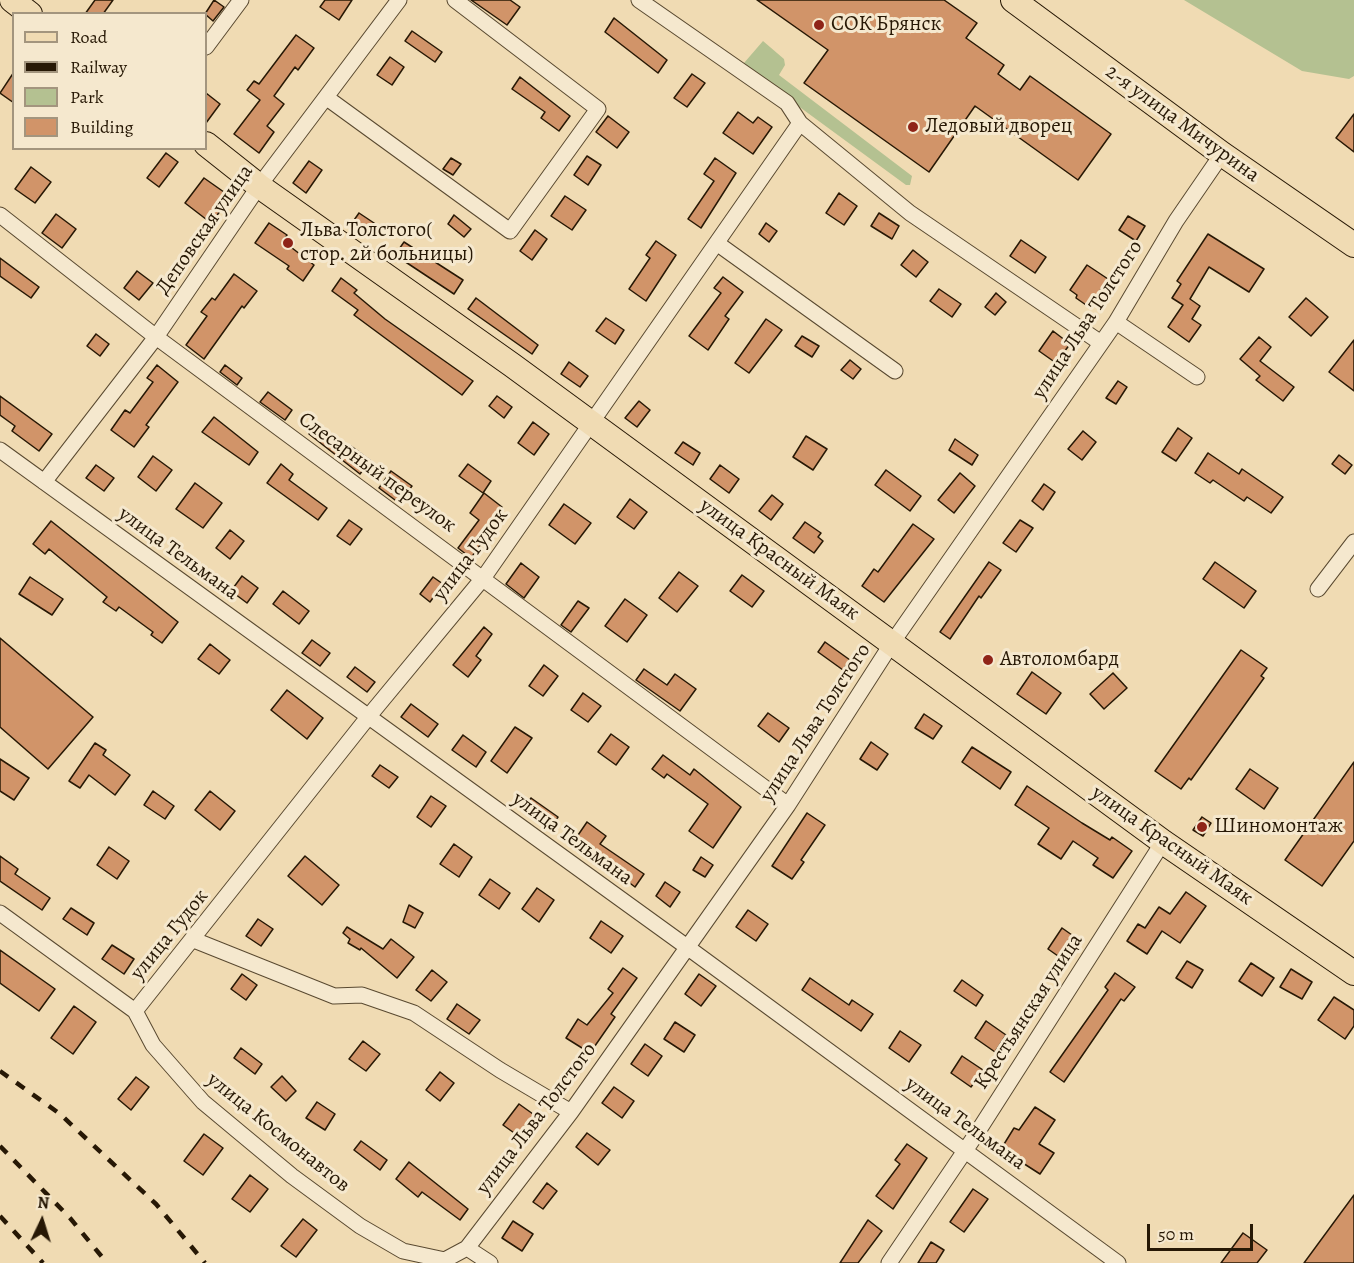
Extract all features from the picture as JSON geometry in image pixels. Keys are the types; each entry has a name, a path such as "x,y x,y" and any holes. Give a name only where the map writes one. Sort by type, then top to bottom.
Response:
{"main road":[{"path":"12,0 27,12"},
{"name":"2-я улица Мичурина","path":"1013,0 1222,154 1354,245"},
{"name":"улица Красный Маяк","path":"207,145 259,186 591,423 1163,842 1354,973"}],"street":[{"path":"207,46 241,0"},
{"name":"Деповская улица","path":"44,482 156,337 259,186 399,0"},
{"path":"327,98 510,231 598,109 455,0"},
{"path":"639,0 787,104 800,123 910,213 1101,343"},
{"name":"улица Гудок","path":"135,1011 367,718 484,577 718,244 800,123"},
{"name":"улица Льва Толстого","path":"442,1261 467,1248 571,1112 788,805 892,643 1116,322 1176,221 1222,154"},
{"name":"Слесарный переулок","path":"0,215 156,337 484,577 788,805"},
{"path":"718,244 895,371"},
{"path":"1116,322 1197,376"},
{"name":"улица Тельмана","path":"0,450 367,718 687,947 1118,1263"},
{"path":"1318,589 1354,542"},
{"name":"Крестьянская улица","path":"889,1263 965,1150 1163,842"},
{"name":"улица Космонавтов","path":"0,913 135,1011 153,1045 203,1102 292,1176 404,1257 442,1261"},
{"path":"194,939 334,996 362,995 414,1013 500,1070 571,1112"},
{"path":"467,1248 490,1263"}],"green space":[{"path":"1184,0 1354,0 1354,76 1349,79 1302,71"},
{"path":"763,41 784,59 785,65 779,75 912,176 910,185 906,185 745,67 744,63"}],"building":[{"path":"95,0 113,0 104,12 86,12"},
{"path":"214,0 224,7 213,21 206,12"},
{"path":"325,0 352,0 339,20 320,7"},
{"path":"471,0 510,0 520,7 507,25"},
{"name":"Ледовый дворец","path":"757,0 944,0 977,23 966,38 1004,65 998,74 1020,90 1030,76 1111,134 1078,180 975,106 929,172 804,83 828,50"},
{"path":"614,18 667,60 658,73 605,32"},
{"path":"412,31 442,52 435,62 405,41"},
{"path":"296,35 314,48 298,70 295,67 274,96 284,104 267,126 274,132 259,153 234,134 260,100 247,90 254,81 259,84"},
{"path":"390,57 404,67 392,85 377,75"},
{"path":"692,74 705,83 687,107 674,98"},
{"path":"12,75 12,102 0,93"},
{"path":"520,77 570,116 559,131 541,118 545,112 512,89"},
{"path":"207,94 220,104 207,122"},
{"path":"738,112 753,123 758,117 772,127 753,154 723,133"},
{"path":"1354,114 1354,152 1336,138"},
{"path":"608,116 629,132 617,148 596,132"},
{"path":"166,153 178,162 159,187 147,178"},
{"path":"587,156 601,165 588,185 574,175"},
{"path":"451,158 461,164 453,175 443,169"},
{"path":"715,158 736,173 701,228 688,219 714,181 704,174"},
{"path":"309,161 322,170 306,193 293,183"},
{"path":"31,167 51,182 35,203 15,189"},
{"path":"204,178 231,197 211,223 185,203"},
{"path":"839,193 857,206 844,225 826,213"},
{"path":"565,196 586,210 572,230 551,216"},
{"path":"359,213 377,225 370,236 352,223"},
{"path":"879,213 899,226 892,239 871,226"},
{"path":"56,214 76,229 62,248 42,233"},
{"path":"454,215 471,229 464,237 448,224"},
{"path":"1128,216 1145,226 1136,241 1119,230"},
{"path":"269,223 287,235 283,241 314,265 303,281 287,269 289,266 255,243"},
{"path":"766,223 777,231 769,242 759,234"},
{"path":"535,230 547,239 532,260 520,251"},
{"path":"1208,234 1264,269 1249,292 1209,267 1190,299 1200,306 1192,319 1201,325 1189,342 1168,327 1183,305 1172,298 1181,284 1177,281"},
{"path":"1021,240 1046,257 1035,273 1010,256"},
{"path":"656,241 676,255 646,301 629,289 650,258 646,255"},
{"path":"404,242 463,280 454,294 395,255"},
{"path":"913,250 928,262 916,277 901,265"},
{"path":"0,258 39,287 31,298 0,276"},
{"path":"1087,265 1108,279 1089,307 1076,298 1077,295 1070,290"},
{"path":"137,271 153,283 139,300 124,288"},
{"path":"234,274 257,291 244,308 242,306 204,359 186,345 207,316 201,312 212,298 215,300"},
{"path":"723,277 743,292 725,316 729,319 708,350 689,336 721,293 714,288"},
{"path":"341,278 357,290 354,293 385,319 473,381 462,395 354,315 358,310 332,291"},
{"path":"939,289 961,304 952,317 930,301"},
{"path":"996,293 1006,302 995,315 985,307"},
{"path":"476,298 538,345 532,354 468,309"},
{"path":"1306,298 1328,317 1311,336 1289,317"},
{"path":"606,318 624,330 615,344 596,331"},
{"path":"766,319 782,330 749,373 735,363"},
{"path":"1053,331 1070,344 1056,363 1039,351"},
{"path":"96,334 109,344 100,356 87,346"},
{"path":"802,336 819,346 812,357 795,346"},
{"path":"1259,337 1271,347 1260,361 1294,387 1283,401 1256,380 1260,376 1240,359"},
{"path":"1354,340 1354,391 1329,372"},
{"path":"850,360 861,369 853,379 841,370"},
{"path":"569,362 588,376 580,387 561,374"},
{"path":"157,365 178,382 146,425 149,427 134,447 111,430 125,410 130,413 153,382 147,378"},
{"path":"225,365 242,378 237,385 220,372"},
{"path":"1118,381 1127,387 1116,404 1106,398"},
{"path":"268,392 292,410 285,420 260,402"},
{"path":"0,396 52,434 39,451 12,431 15,426 0,415"},
{"path":"497,396 512,407 504,418 489,406"},
{"path":"639,401 650,410 637,427 625,418"},
{"path":"214,417 258,452 249,465 202,432"},
{"path":"533,422 549,434 534,455 518,443"},
{"path":"315,426 348,450 351,446 370,460 360,474 309,434"},
{"path":"1178,428 1192,438 1176,461 1162,452"},
{"path":"1083,431 1096,442 1082,460 1068,449"},
{"path":"806,436 827,449 813,470 793,457"},
{"path":"955,439 978,455 972,465 949,450"},
{"path":"683,442 700,453 693,465 675,453"},
{"path":"1208,453 1239,474 1242,469 1283,497 1271,513 1247,497 1244,501 1213,480 1210,483 1195,473"},
{"path":"1339,455 1352,465 1345,474 1332,464"},
{"path":"153,456 172,470 156,491 138,477"},
{"path":"281,464 293,474 289,480 327,508 318,520 267,483"},
{"path":"468,464 491,481 483,493 459,476"},
{"path":"96,465 114,478 104,491 86,478"},
{"path":"720,465 739,479 729,493 710,479"},
{"path":"886,470 921,496 910,511 875,485"},
{"path":"391,471 412,486 399,503 379,488"},
{"path":"960,473 975,486 954,513 938,500"},
{"path":"195,483 222,503 203,528 176,509"},
{"path":"1044,484 1055,492 1043,510 1032,501"},
{"path":"484,493 502,507 476,541 481,544 471,558 458,548 479,520 470,513"},
{"path":"772,495 783,504 771,520 759,511"},
{"path":"630,499 647,512 634,529 617,517"},
{"path":"564,504 591,523 575,544 549,525"},
{"path":"349,520 362,529 350,545 337,536"},
{"path":"1020,520 1033,528 1016,552 1003,543"},
{"path":"51,521 178,622 162,643 151,635 153,632 119,607 116,611 103,602 107,597 49,549 45,554 33,544"},
{"path":"805,522 821,533 818,537 823,541 814,553 793,538"},
{"path":"913,524 934,539 884,602 862,586 874,569 878,572"},
{"path":"230,530 244,541 230,559 216,548"},
{"path":"989,562 1001,570 981,598 979,596 950,639 940,632"},
{"path":"1215,562 1256,591 1244,608 1203,579"},
{"path":"521,563 539,577 524,598 506,584"},
{"path":"679,572 698,586 677,612 659,598"},
{"path":"742,575 764,591 752,607 730,591"},
{"path":"242,576 258,588 247,603 231,591"},
{"path":"30,577 63,599 52,615 19,594"},
{"path":"433,577 443,584 430,602 420,594"},
{"path":"283,591 309,611 299,624 273,604"},
{"path":"625,599 647,615 627,642 605,626"},
{"path":"578,601 589,608 571,632 561,625"},
{"path":"484,627 492,634 476,656 481,660 468,677 453,665"},
{"path":"0,638 93,717 48,769 0,727"},
{"path":"312,640 330,653 320,666 302,653"},
{"path":"825,642 850,660 843,670 818,652"},
{"path":"210,644 230,660 219,674 198,659"},
{"path":"1241,650 1267,668 1261,676 1264,678 1191,780 1189,778 1181,789 1155,771"},
{"path":"544,665 558,676 543,696 529,686"},
{"path":"355,667 375,682 367,692 347,677"},
{"path":"644,669 667,685 675,674 696,689 680,711 636,680"},
{"path":"1032,672 1061,693 1046,714 1017,694"},
{"path":"1113,673 1127,688 1104,709 1090,694"},
{"path":"287,690 323,718 307,739 271,710"},
{"path":"583,693 601,706 588,722 571,710"},
{"path":"411,704 438,724 428,737 401,717"},
{"path":"768,713 789,728 779,742 758,726"},
{"path":"924,714 942,726 933,739 915,728"},
{"path":"515,727 532,738 507,773 491,761"},
{"path":"611,734 629,747 616,765 598,752"},
{"path":"463,735 486,752 476,767 452,750"},
{"path":"871,742 888,754 877,770 860,759"},
{"path":"95,743 106,750 103,755 130,775 115,795 89,775 80,788 69,781"},
{"path":"972,747 1011,772 1000,789 962,762"},
{"path":"663,755 690,775 694,769 741,807 713,848 689,831 708,804 667,774 664,778 652,769"},
{"path":"0,759 29,778 14,800 0,791"},
{"path":"1354,762 1354,841 1322,886 1285,860"},
{"path":"380,765 398,777 389,788 372,776"},
{"path":"1250,769 1278,788 1264,809 1236,789"},
{"path":"1027,786 1082,823 1110,840 1112,837 1132,851 1113,878 1093,865 1098,858 1073,841 1061,859 1038,844 1049,828 1015,805"},
{"path":"153,791 174,806 165,819 144,805"},
{"path":"210,791 235,811 220,830 195,810"},
{"path":"431,796 446,806 431,827 417,817"},
{"path":"531,798 558,817 552,827 525,808"},
{"path":"807,813 825,825 801,860 804,862 792,879 772,866"},
{"name":"Шиномонтаж","path":"1202,817 1211,823 1203,836 1193,830"},
{"path":"587,822 606,836 600,844 644,874 635,887 574,841"},
{"path":"454,844 472,857 459,877 440,864"},
{"path":"109,847 129,861 117,879 97,865"},
{"path":"0,856 18,869 15,874 50,898 42,910 0,881"},
{"path":"305,856 339,885 322,905 288,876"},
{"path":"701,857 713,865 705,877 693,870"},
{"path":"490,879 510,893 499,909 479,895"},
{"path":"665,882 680,892 670,907 656,896"},
{"path":"537,888 554,900 539,922 522,909"},
{"path":"1186,892 1206,906 1180,943 1162,931 1147,954 1127,941 1138,924 1145,928 1159,907 1170,914"},
{"path":"409,905 423,913 415,928 403,922"},
{"path":"71,908 94,923 87,935 63,919"},
{"path":"748,910 768,924 756,941 736,927"},
{"path":"258,919 273,929 261,946 246,936"},
{"path":"601,921 623,936 611,953 590,938"},
{"path":"347,927 383,949 391,939 414,957 397,978 361,948 360,950 348,943 350,939 343,933"},
{"path":"1062,928 1072,935 1058,956 1048,949"},
{"path":"112,945 134,959 124,974 102,959"},
{"path":"0,950 55,989 39,1011 0,983"},
{"path":"1187,961 1203,970 1192,988 1176,978"},
{"path":"1251,963 1274,978 1262,996 1239,981"},
{"path":"623,968 637,978 611,1014 615,1017 590,1053 566,1038 578,1019 587,1025 613,993 608,989"},
{"path":"1291,969 1312,982 1302,999 1280,987"},
{"path":"432,970 447,982 431,1001 416,990"},
{"path":"1115,973 1135,987 1124,1001 1121,999 1064,1082 1050,1072 1108,990 1105,987"},
{"path":"242,974 257,985 246,1000 231,989"},
{"path":"699,974 716,986 701,1006 685,994"},
{"path":"810,978 849,1005 852,1000 873,1014 861,1031 802,990"},
{"path":"962,980 983,995 976,1006 954,991"},
{"path":"1334,997 1354,1010 1354,1026 1345,1039 1318,1020"},
{"path":"457,1004 480,1020 469,1034 447,1019"},
{"path":"74,1006 96,1022 73,1054 51,1038"},
{"path":"986,1021 1006,1035 995,1052 975,1038"},
{"path":"675,1022 695,1035 684,1052 664,1039"},
{"path":"900,1031 921,1045 909,1062 889,1048"},
{"path":"363,1041 380,1054 366,1071 349,1059"},
{"path":"645,1044 662,1056 648,1076 631,1064"},
{"path":"241,1048 262,1064 255,1074 234,1058"},
{"path":"962,1056 983,1070 971,1087 951,1073"},
{"path":"440,1072 454,1083 440,1101 426,1090"},
{"path":"282,1076 296,1091 286,1101 271,1087"},
{"path":"136,1077 149,1087 131,1110 118,1099"},
{"path":"614,1087 634,1101 622,1118 602,1103"},
{"path":"317,1102 335,1114 325,1130 306,1118"},
{"path":"519,1104 540,1119 524,1140 503,1125"},
{"path":"1035,1107 1055,1120 1039,1144 1054,1153 1040,1174 1001,1149 1014,1128 1019,1130"},
{"path":"587,1133 610,1150 598,1165 576,1147"},
{"path":"204,1134 223,1148 203,1175 184,1161"},
{"path":"361,1141 387,1160 380,1170 354,1150"},
{"path":"907,1144 927,1158 893,1209 876,1196 900,1164 895,1160"},
{"path":"409,1162 468,1209 460,1220 422,1192 418,1197 396,1179"},
{"path":"250,1175 268,1189 250,1212 232,1199"},
{"path":"547,1183 557,1191 543,1209 533,1202"},
{"path":"973,1189 988,1199 964,1232 950,1222"},
{"path":"1354,1195 1354,1263 1304,1263"},
{"path":"303,1219 317,1230 296,1257 281,1246"},
{"path":"868,1220 882,1231 858,1263 840,1263"},
{"path":"513,1221 533,1234 522,1251 502,1238"},
{"path":"1243,1233 1267,1250 1257,1263 1221,1263"},
{"path":"931,1242 944,1250 936,1263 918,1263"}],"railway":[{"path":"0,1071 60,1114 156,1204 205,1263"},
{"path":"0,1146 70,1218 107,1263"},
{"path":"0,1216 43,1263"}],"place":[{"name":"СОК Брянск","path":"819,25"},
{"name":"Ледовый дворец","path":"913,127"},
{"name":"Льва Толстого( стор. 2й больницы)","path":"288,243"},
{"name":"Автоломбард","path":"988,660"},
{"name":"Шиномонтаж","path":"1202,827"}]}
